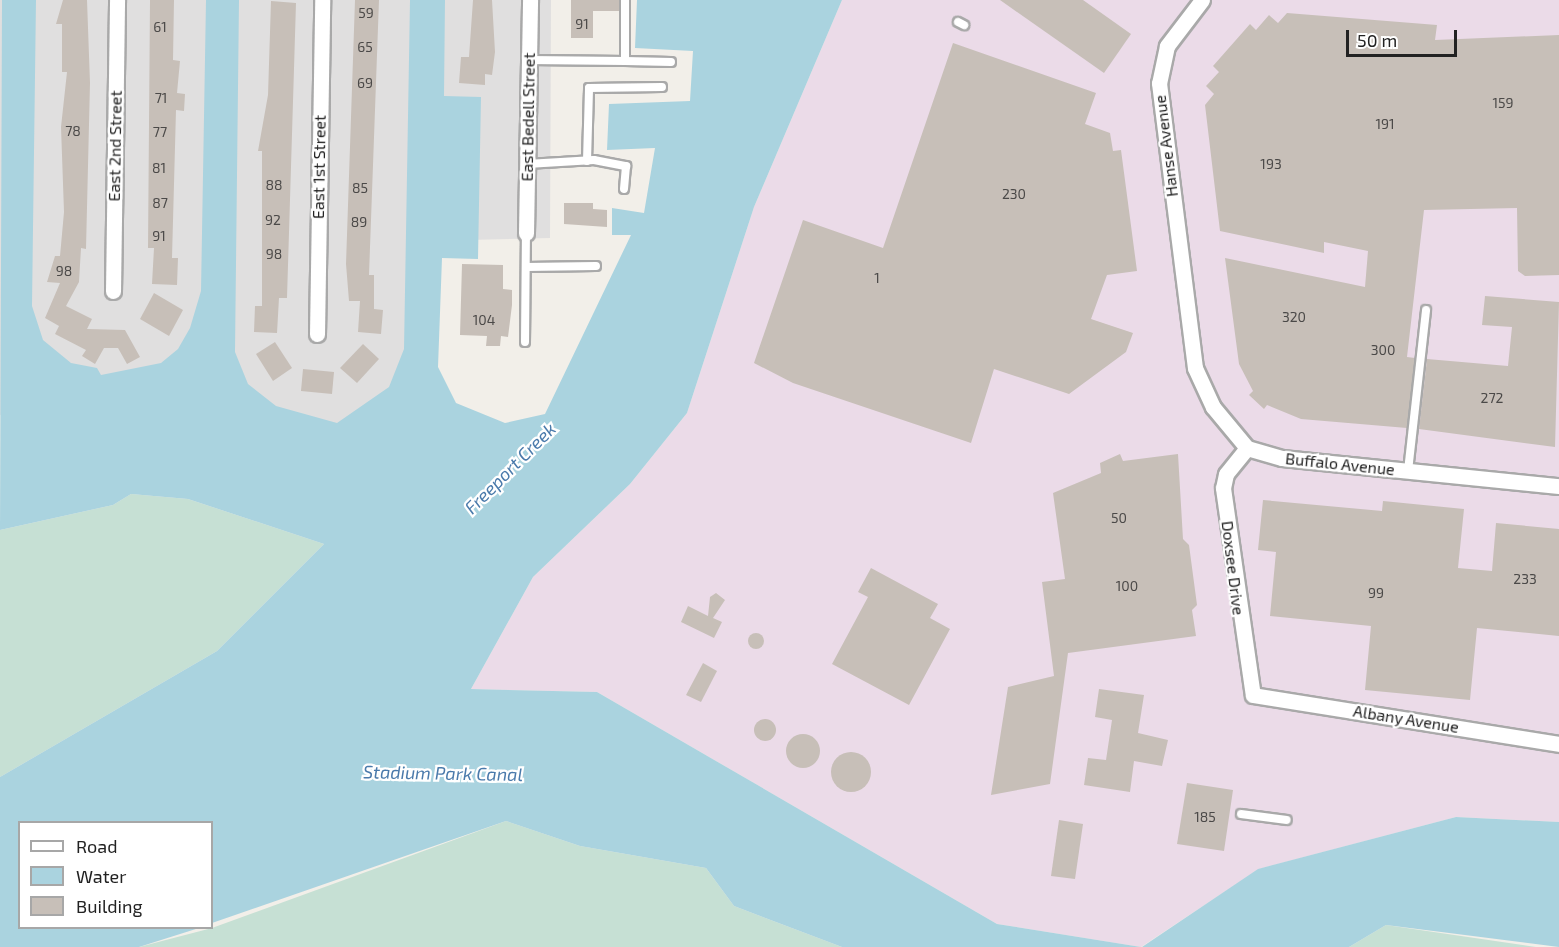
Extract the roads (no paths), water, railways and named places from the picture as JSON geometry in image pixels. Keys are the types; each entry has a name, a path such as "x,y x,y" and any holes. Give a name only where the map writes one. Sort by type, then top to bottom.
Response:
{"street":[{"name":"East 2nd Street","path":"113,291 117,0"},
{"name":"East 1st Street","path":"317,334 322,0"},
{"name":"East Bedell Street","path":"526,233 530,0"},
{"name":"Hanse Avenue","path":"1202,0 1167,46 1159,83 1195,368 1213,407 1247,448"},
{"name":"Buffalo Avenue","path":"1247,448 1304,462 1559,486"},
{"name":"Doxsee Drive","path":"1247,448 1226,474 1223,488 1253,695"},
{"name":"Albany Avenue","path":"1253,695 1559,744"}],"lane":[{"path":"625,0 625,61"},
{"path":"529,60 671,62"},
{"path":"587,161 589,88 662,87"},
{"path":"527,164 587,161 626,166 624,189"},
{"path":"525,342 526,233"},
{"path":"526,267 596,266"},
{"path":"1408,471 1426,310"},
{"path":"1241,814 1287,820"}],"water":[{"path":"2,0 36,0 32,306 43,340 71,363 97,368 101,375 161,363 178,349 190,328 201,291 206,0 239,0 235,352 248,384 276,406 337,423 389,387 404,349 410,0 445,0 444,96 481,97 478,259 442,258 438,367 456,403 505,423 545,414 631,235 612,235 612,208 644,213 655,148 607,150 609,104 690,101 693,51 635,48 637,0 842,0 754,207 687,413 630,484 533,577 471,689 597,692 997,924 1141,947 842,947 734,906 706,868 580,846 506,821 213,923 213,821 18,821 18,929 196,929 139,947 0,947 0,777 217,651 324,544 188,499 131,494 113,505 0,530"},
{"path":"1456,817 1559,822 1559,947 1386,925 1349,947 1142,947 1258,869"}],"water label":[{"name":"Freeport Creek","path":"510,468"},
{"name":"Stadium Park Canal","path":"443,773"}]}
